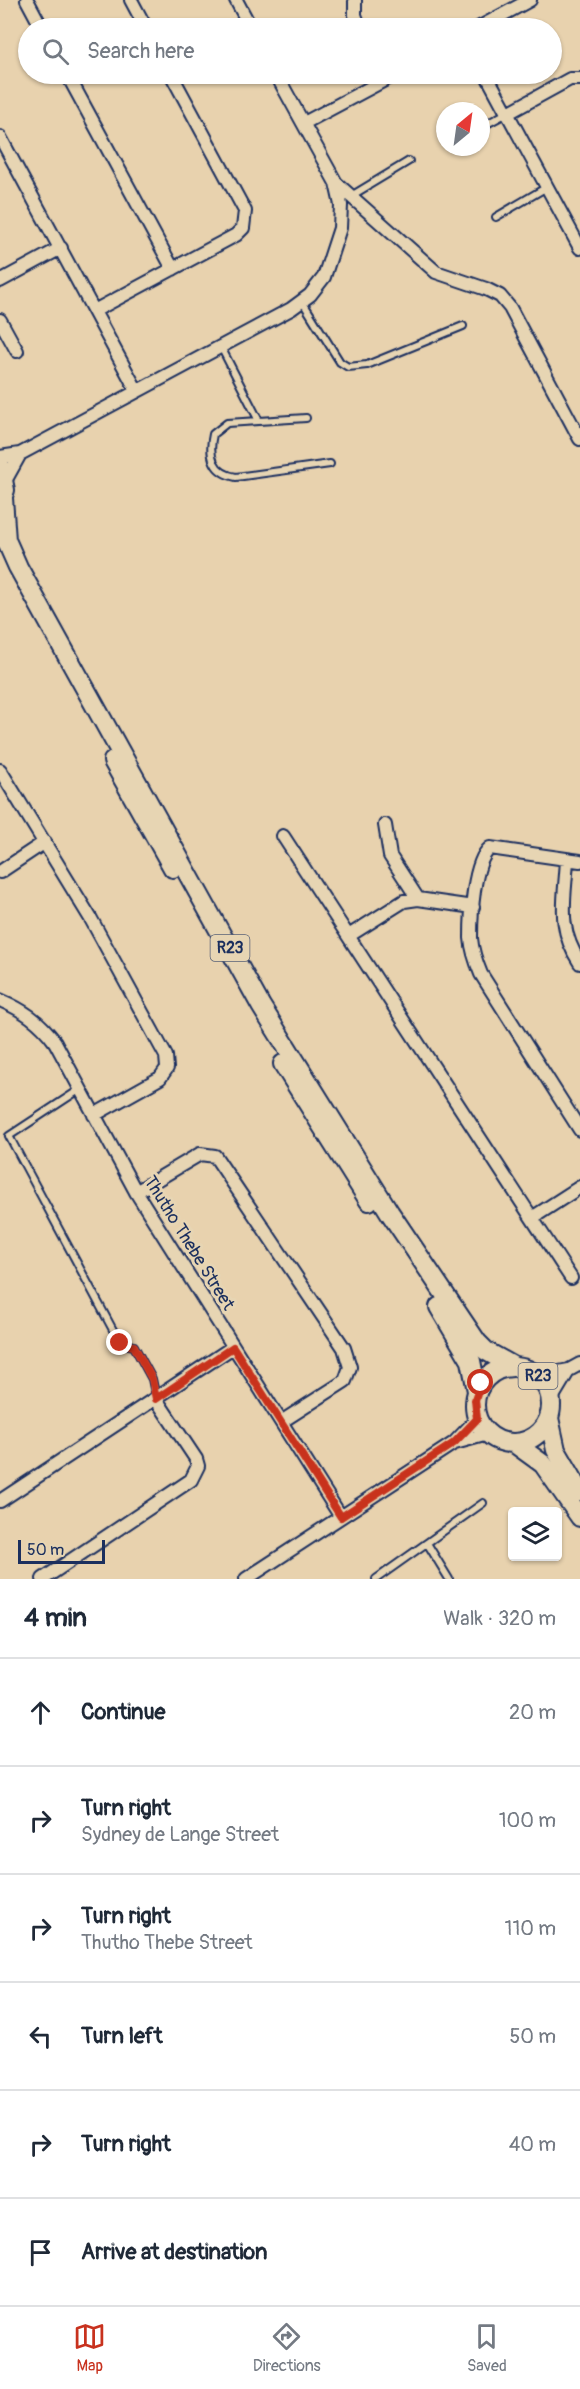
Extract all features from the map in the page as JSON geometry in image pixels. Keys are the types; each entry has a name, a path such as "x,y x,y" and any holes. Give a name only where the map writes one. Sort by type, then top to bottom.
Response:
{"main road":[{"name":"R23","path":"2,488 6,540 18,567 261,1006 390,1213 477,1342 486,1351 513,1366 531,1370 549,1391 556,1450 580,1491"},
{"name":"R23","path":"0,557 265,1033 335,1150 464,1348 471,1361 477,1391"},
{"name":"R23","path":"477,1419 475,1400 477,1391 487,1376 504,1367 513,1366"},
{"path":"514,1443 532,1438 545,1426 550,1409"},
{"path":"477,1419 488,1434 496,1439 514,1443 543,1464 580,1517"}],"street":[{"path":"27,0 37,18"},
{"path":"131,0 141,18"},
{"path":"236,0 246,18"},
{"path":"355,0 356,18"},
{"path":"497,18 531,0"},
{"path":"562,83 570,79 580,79"},
{"path":"72,84 173,269"},
{"path":"94,311 236,235 245,220 244,211 176,84"},
{"path":"0,458 20,454 221,346 301,301 324,277 340,228 340,205 336,183 282,84"},
{"path":"304,123 368,84"},
{"path":"492,84 580,248"},
{"path":"508,113 561,84"},
{"path":"0,137 137,391"},
{"path":"336,183 436,272 500,296 510,308 580,439"},
{"path":"0,281 61,248"},
{"path":"0,320 17,351"},
{"path":"2,488 20,454"},
{"path":"0,770 128,984 166,1056 167,1068 160,1078 94,1115"},
{"path":"385,825 390,856 418,899"},
{"path":"283,836 350,935 571,1278"},
{"path":"0,872 45,842"},
{"path":"580,861 490,848 480,861 471,939 474,958 481,974 580,1130"},
{"path":"567,859 563,926 566,937 580,963"},
{"path":"350,935 404,901 418,899 473,907"},
{"name":"Thutho Thebe Street","path":"0,1000 18,1007 42,1024 55,1042 136,1192 341,1517"},
{"path":"136,1192 200,1154 215,1156 344,1348 350,1367 345,1381 281,1422"},
{"path":"532,1218 580,1187"},
{"path":"0,1501 233,1347"},
{"path":"538,1376 574,1367"},
{"path":"550,1409 574,1367"},
{"path":"44,1579 191,1480 196,1473 196,1459 156,1399"},
{"path":"246,1579 454,1443 477,1419"},
{"path":"454,1443 488,1434"}],"lane":[{"path":"490,122 508,113"},
{"path":"351,196 409,161"},
{"path":"496,218 547,186"},
{"path":"301,301 340,362 348,367 367,365 463,326"},
{"path":"221,346 258,419"},
{"path":"306,417 227,423 213,434 214,467 224,475 236,477 330,464"},
{"path":"80,1090 9,1136 120,1343 134,1346 152,1379 156,1399"},
{"path":"376,1579 483,1503"},
{"path":"427,1543 449,1579"}],"route":[{"path":"120,1343 134,1346 152,1379 156,1399 233,1347 341,1517 454,1443 477,1419 475,1400 481,1383"}]}
